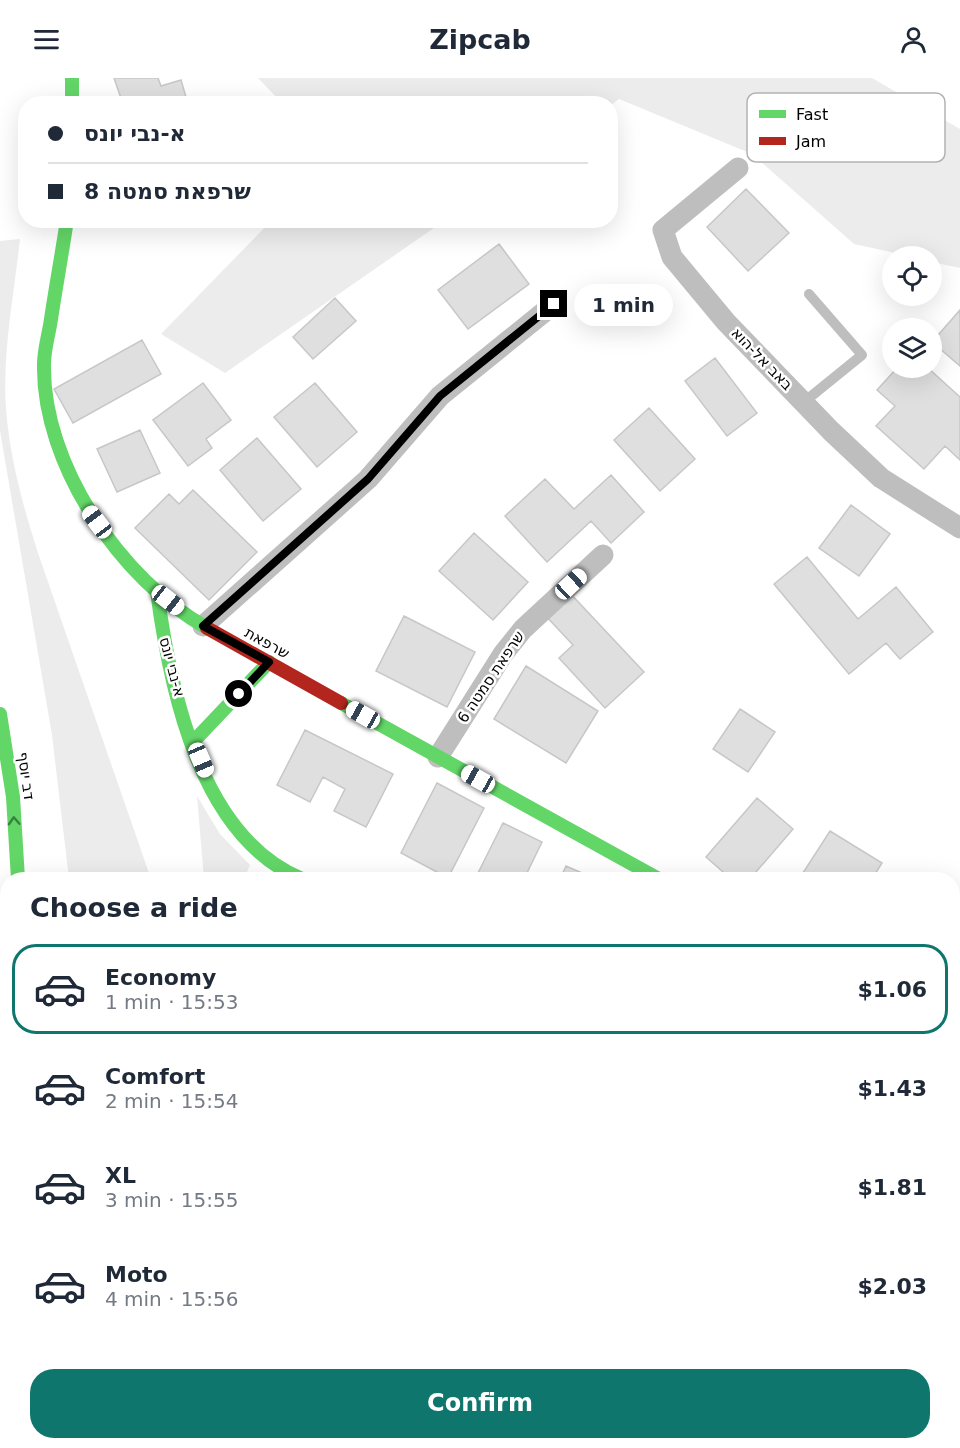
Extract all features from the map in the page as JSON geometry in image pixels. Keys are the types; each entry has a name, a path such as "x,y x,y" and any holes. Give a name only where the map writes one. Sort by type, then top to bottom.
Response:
{"street":[{"path":"72,78 72,96"},
{"name":"באב אל-הוא","path":"738,168 663,230 672,257 726,322 881,478 960,528"},
{"name":"שרפאת","path":"66,228 44,363 47,411 63,458 86,507 131,567 156,591 203,626 646,872"},
{"path":"203,626 368,479 440,396 554,304"},
{"name":"שרפאת סמטה 6","path":"438,757 503,654 523,628 603,555"},
{"name":"א-נבי יונס","path":"156,591 166,650 193,742 216,796 233,827 257,853 282,872"},
{"path":"193,742 269,662"},
{"name":"דב יוסף","path":"0,714 13,797 18,872"}],"lane":[{"path":"804,402 862,355 809,294"}],"shaded area":[{"path":"258,78 872,78 898,93 747,93 747,152 618,100 618,96 275,96"},
{"path":"945,120 960,129 960,268 942,264 942,246 882,246 882,250 854,244 761,162 945,162"},
{"path":"264,228 434,228 225,373 161,334"},
{"path":"20,239 9,324 5,388 8,428 22,500 38,553 149,872 68,872 52,735 0,431 0,241"},
{"path":"197,796 220,834 250,865 247,872 203,872"}],"building":[{"path":"114,78 158,78 161,86 181,80 186,96 120,96"},
{"path":"746,189 789,233 748,271 707,227"},
{"path":"499,244 529,284 468,329 438,290"},
{"path":"335,298 356,321 313,359 293,337"},
{"path":"960,310 960,366 942,351 942,331"},
{"path":"142,340 161,374 73,423 54,389"},
{"path":"715,358 757,413 727,436 685,381"},
{"path":"888,378 939,378 960,397 960,460 945,446 924,469 876,426 895,406 877,390"},
{"path":"203,383 231,420 206,439 212,448 188,466 153,420"},
{"path":"315,383 357,432 317,467 274,417"},
{"path":"649,408 695,459 660,491 614,440"},
{"path":"140,430 160,473 117,492 97,449"},
{"path":"257,438 301,489 263,521 220,470"},
{"path":"611,475 644,512 611,543 591,521 547,562 505,516 545,479 574,509"},
{"path":"193,490 257,552 209,600 135,528 169,494 179,504"},
{"path":"851,505 890,534 859,576 819,548"},
{"path":"474,533 528,582 493,620 439,571"},
{"path":"807,557 858,619 896,587 933,632 900,659 886,643 849,674 774,584"},
{"path":"568,591 644,672 605,708 559,658 573,645 544,614"},
{"path":"404,616 475,652 447,707 376,671"},
{"path":"526,666 598,711 566,763 494,719"},
{"path":"740,709 775,732 748,772 713,749"},
{"path":"305,730 393,774 366,827 334,811 345,789 323,777 310,802 277,785"},
{"path":"437,783 484,808 451,872 437,872 401,853"},
{"path":"757,798 793,829 756,872 723,872 706,857"},
{"path":"503,823 542,842 527,872 478,872"},
{"path":"830,831 882,863 876,872 804,872"},
{"path":"566,866 580,872 563,872"}],"traffic: fast":[{"path":"72,78 72,96"},
{"path":"66,228 44,358 47,402 57,441 72,479 92,515 117,550 145,581 175,607 207,628"},
{"path":"157,591 171,672 196,756 215,796 238,830 267,859 290,872"},
{"path":"193,742 269,662"},
{"path":"341,703 646,872"},
{"path":"0,714 13,797 18,872"}],"traffic: jam":[{"path":"207,628 341,703"}],"route":[{"path":"239,694 269,662 203,626 368,479 440,396 554,304"}]}
